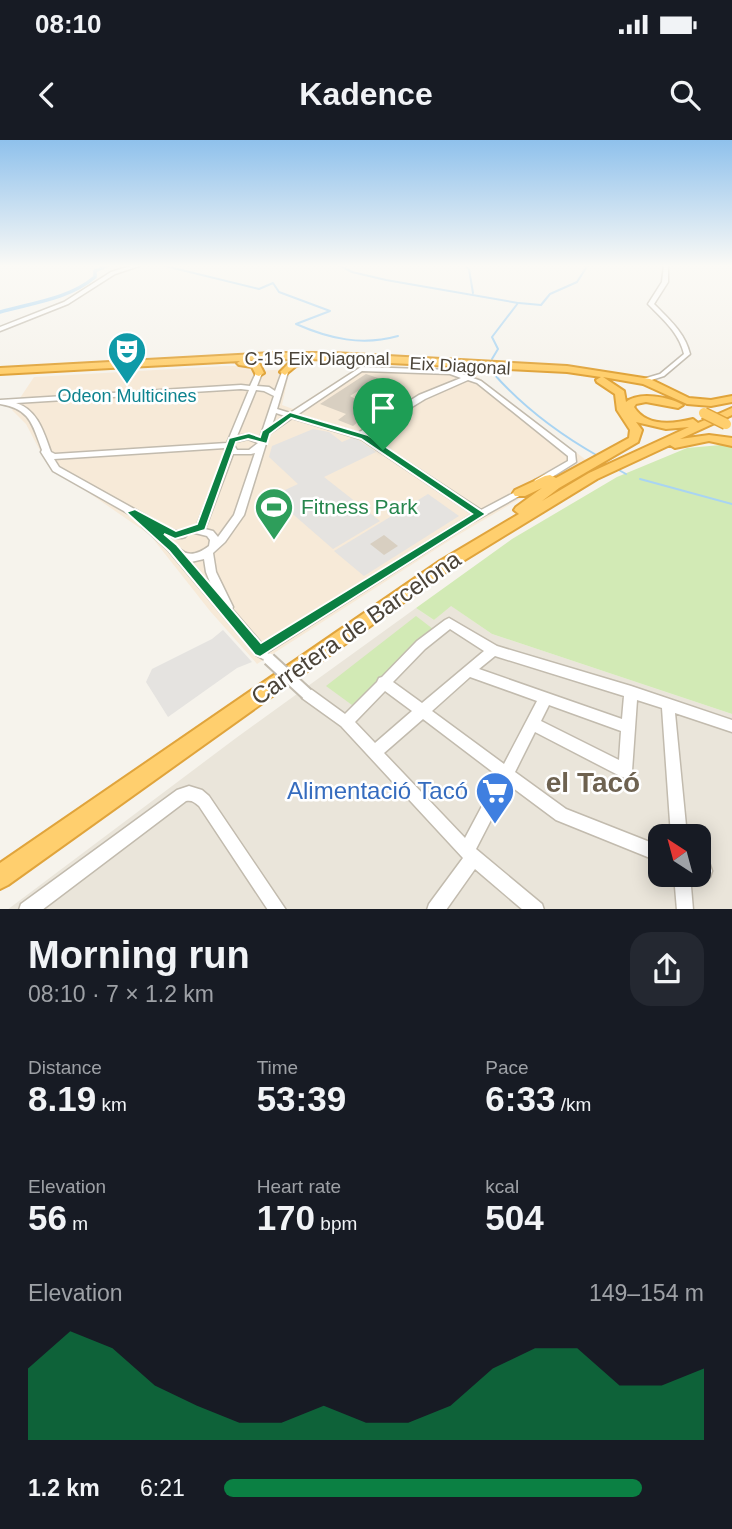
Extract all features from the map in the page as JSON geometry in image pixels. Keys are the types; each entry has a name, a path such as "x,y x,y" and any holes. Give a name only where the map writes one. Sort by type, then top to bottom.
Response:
{"highway":[{"name":"C-15 Eix Diagonal","path":"0,373 325,356 547,367 628,385"},
{"name":"Eix Diagonal","path":"0,373 335,359 579,374 628,385"},
{"path":"285,372 288,367 299,362 335,359"},
{"path":"220,362 251,363 259,368 257,376"},
{"path":"490,536 498,526 554,485 610,463 636,437 635,424 624,413 622,396 616,388 579,374"},
{"path":"628,385 645,380 657,390 727,425 732,435"},
{"path":"621,405 628,398 628,385"},
{"path":"628,385 657,390 687,401 711,403 732,399"},
{"path":"700,413 668,402 646,399 633,401 628,407 631,414 640,419 675,426 687,425 732,409"},
{"name":"Carretera de Barcelona","path":"0,877 380,608 490,536 591,478 610,463 732,409"},
{"path":"520,493 693,439 709,438 732,442"}],"street":[{"path":"0,329 69,301"},
{"path":"645,380 662,375 686,356 685,344 651,304 653,301"},
{"path":"228,445 235,452 246,453 290,415 353,374 367,368 451,372 470,377 574,458 572,462 520,493 480,514"},
{"path":"176,553 197,558 227,534 239,515 285,372"},
{"path":"657,390 662,375"},
{"path":"247,388 257,376"},
{"path":"360,435 414,401 470,377"},
{"path":"0,404 33,399 247,388 266,389 276,395"},
{"path":"0,404 14,404 26,410 38,426 48,459 62,472 170,533 182,535 201,527 228,445 251,396 247,388"},
{"path":"26,410 33,399"},
{"path":"264,655 451,532 477,525 482,519 480,514 360,435 272,411"},
{"path":"45,452 54,457 228,445 249,436 264,440"},
{"path":"62,472 68,461 83,455"},
{"path":"131,512 176,553 264,655 307,694 346,722 470,854 536,909"},
{"path":"195,530 211,533 215,541 211,549 211,572 232,617"},
{"path":"176,553 182,535"},
{"path":"346,722 421,645 449,623 494,650 732,726"},
{"path":"374,753 494,650"},
{"path":"468,671 628,727"},
{"path":"383,682 561,815 648,849"},
{"path":"533,724 625,771 631,692"},
{"path":"435,909 470,854 545,699"},
{"path":"668,704 678,824"},
{"path":"27,909 182,794 192,793 204,801 278,909"},
{"path":"683,887 685,909"}],"shaded area":[{"path":"363,364 473,373 586,460 458,535 257,664 210,611 150,535 47,464 26,424 12,410 34,377 225,366 250,366 255,371 290,369 282,405 293,409"},
{"path":"313,429 329,432 342,442 354,437 376,452 324,477 380,521 333,549 272,496 298,484 269,457 272,446"},
{"path":"428,494 459,516 364,576 334,551"},
{"path":"450,605 492,634 732,714 732,909 8,909 236,738 416,608 434,620"},
{"path":"223,630 252,662 237,668 168,717 146,682 152,669 212,639"}],"green space":[{"path":"732,441 732,714 492,634 451,606 434,620 416,608 512,539 617,477 687,448 721,445"},
{"path":"416,616 433,629 352,705 326,686"}],"building":[{"path":"366,374 378,378 350,396 375,409 353,426 338,420 346,414 320,404"},
{"path":"384,535 398,546 384,555 370,544"}],"waterway":[{"path":"0,312 43,301"},
{"path":"303,301 330,311 296,324 321,334 359,341 398,336"},
{"path":"492,359 498,349 492,337 518,303 506,301"},
{"path":"519,303 541,305 544,301"},
{"path":"493,373 542,419 598,456"},
{"path":"617,469 626,474"},
{"path":"640,479 732,504"}],"place":[{"name":"Odeon Multicines","path":"127,385"},
{"name":"Fitness Park","path":"274,541"},
{"name":"Alimentació Tacó","path":"495,825"}],"district":[{"name":"el Tacó","path":"593,782"}],"route":[{"path":"290,415 364,437 383,450 480,514 260,651 174,553 173,548 131,512 175,535 201,527 232,440 249,436 263,442 265,433 290,415"}]}
